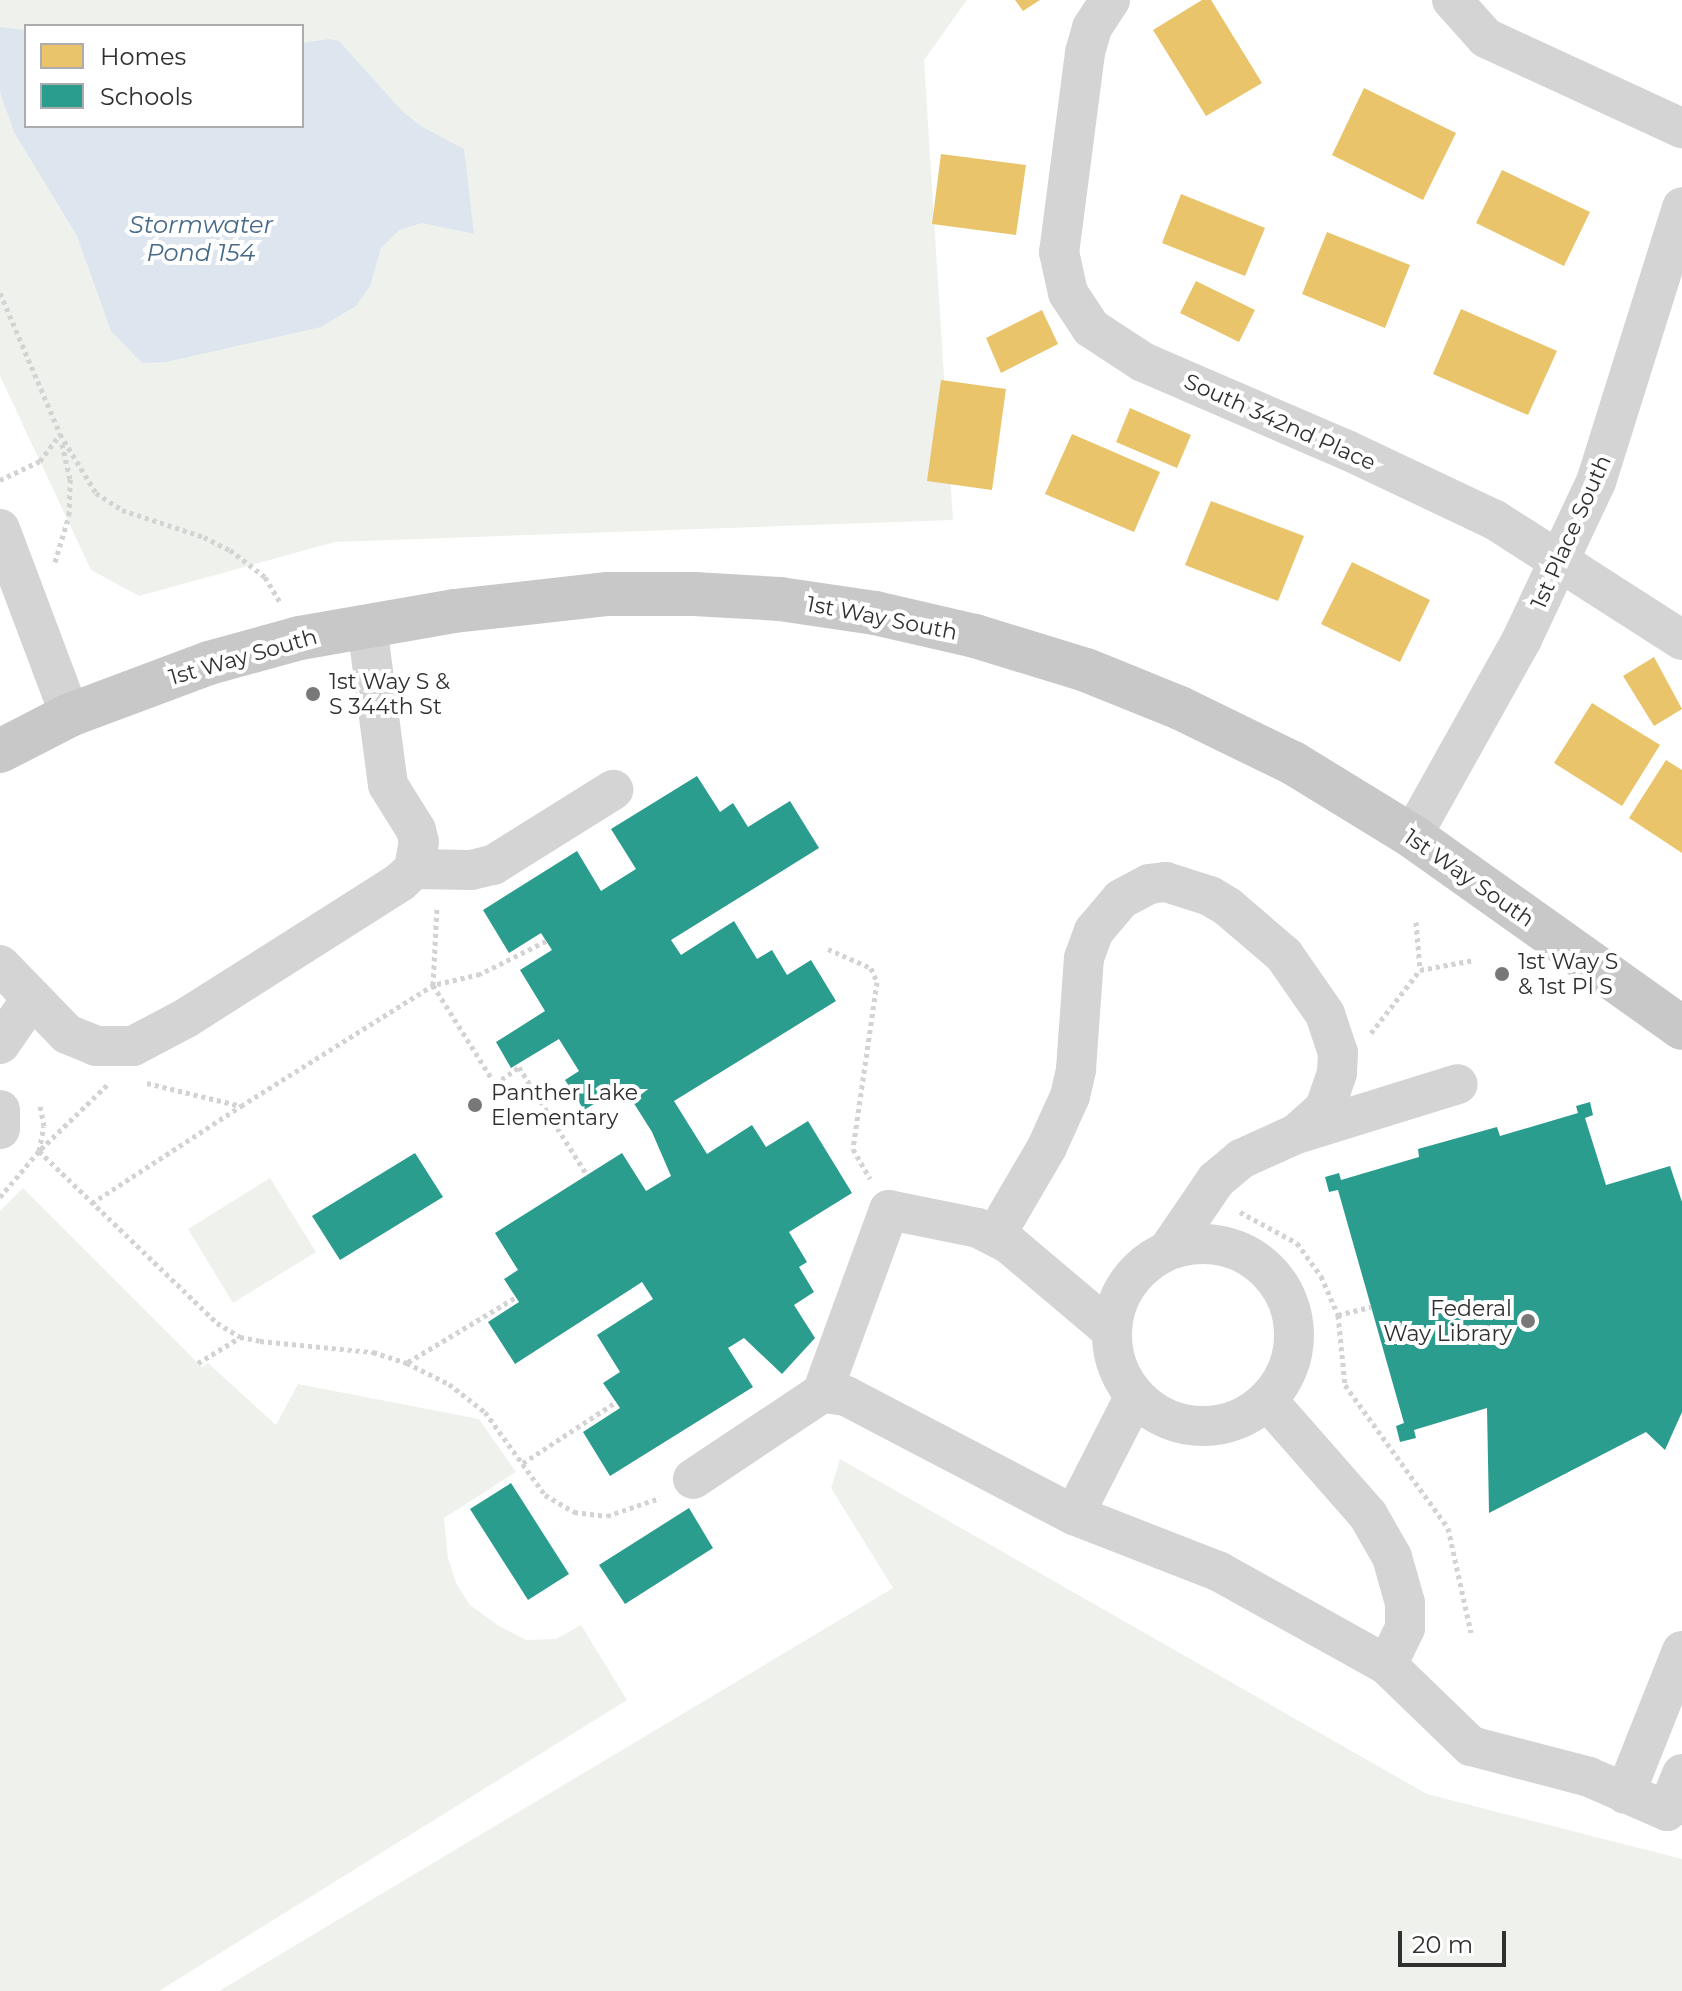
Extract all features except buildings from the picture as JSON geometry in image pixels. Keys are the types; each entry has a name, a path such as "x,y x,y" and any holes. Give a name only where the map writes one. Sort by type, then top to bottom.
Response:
{"main road":[{"name":"1st Way South","path":"0,751 70,715 209,663 300,638 527,600 608,594 780,599 875,613 975,636 1044,657 1180,708 1293,763 1412,836 1682,1028"}],"street":[{"name":"South 342nd Place","path":"1110,0 1092,28 1078,91 1059,252 1068,293 1091,328 1143,362 1377,464 1495,520 1682,640"},
{"path":"1452,0 1486,38 1682,128"},
{"name":"1st Place South","path":"1412,836 1522,639 1596,482 1682,207"},
{"path":"0,529 70,715"},
{"path":"0,965 67,1034 84,1043 133,1046 186,1018 365,906 414,869 418,856 416,830 388,785 367,626"},
{"path":"414,869 457,871 493,865 613,790"},
{"path":"995,1236 1047,1147 1070,1096 1076,1069 1084,958 1094,931 1121,899 1149,884 1166,882 1184,887 1228,907 1284,955 1314,993 1333,1033 1337,1073 1325,1108 1296,1134"},
{"path":"0,1044 32,998"},
{"path":"1169,1249 1205,1191 1241,1159 1296,1134 1458,1084"},
{"path":"0,1110 0,1129"},
{"path":"693,1479 822,1393 889,1210 961,1224 995,1236 1025,1254 1111,1330"},
{"path":"1204,1243 1244,1252 1275,1278 1284,1292 1295,1336 1286,1374 1267,1400 1228,1423 1192,1426 1154,1413 1135,1396 1114,1354 1111,1330 1124,1287 1138,1269 1169,1249 1204,1243"},
{"path":"822,1393 846,1396 868,1405 1074,1515 1218,1571 1387,1665 1471,1746 1589,1777 1667,1811 1682,1774"},
{"path":"1074,1515 1135,1396"},
{"path":"1267,1400 1368,1515 1392,1557 1405,1603 1405,1628 1387,1665"},
{"path":"1625,1794 1682,1651"}],"path":[{"path":"0,293 60,434 86,481 109,503 204,537 245,559 271,586 300,638"},
{"path":"0,480 40,461 60,434"},
{"path":"57,572 55,562 69,515 70,479 60,434"},
{"path":"1416,922 1420,970"},
{"path":"546,941 480,974 433,985 495,1084 519,1067 587,1175"},
{"path":"828,949 871,968 877,982 853,1149 889,1210"},
{"path":"1364,1043 1420,970 1474,960"},
{"path":"92,1203 241,1106"},
{"path":"39,1151 192,1302 240,1337 373,1352 407,1363 472,1399 545,1495 558,1505 591,1516 607,1516 645,1505 693,1479"},
{"path":"1236,1203 1238,1211 1297,1243 1321,1276 1338,1315 1345,1385 1448,1528 1471,1633"},
{"path":"407,1363 516,1297"},
{"path":"1338,1315 1371,1307"},
{"path":"198,1363 240,1337"},
{"path":"523,1463 616,1402"}],"shaded area":[{"path":"0,0 967,0 924,60 953,520 335,542 139,596 91,570 0,376"},
{"path":"270,1178 316,1252 233,1303 188,1229"},
{"path":"23,1188 202,1367 208,1363 276,1425 298,1384 479,1419 516,1472 444,1518 448,1558 456,1583 470,1605 499,1626 526,1640 556,1639 581,1625 627,1700 159,1991 0,1991 0,1211"},
{"path":"840,1459 1427,1794 1682,1859 1682,1991 219,1991 893,1588 831,1488"}],"water":[{"name":"Stormwater Pond 154","path":"0,27 24,30 24,128 304,128 304,43 329,39 339,41 403,112 421,126 464,149 474,234 422,223 399,230 381,248 370,286 356,306 321,327 166,362 142,363 111,331 77,236 14,132 0,92"}],"place":[{"name":"1st Way S & S 344th St","path":"313,694"},
{"name":"1st Way S & 1st Pl S","path":"1502,974"},
{"name":"Panther Lake Elementary","path":"475,1105"},
{"name":"Federal Way Library","path":"1528,1321"}]}
